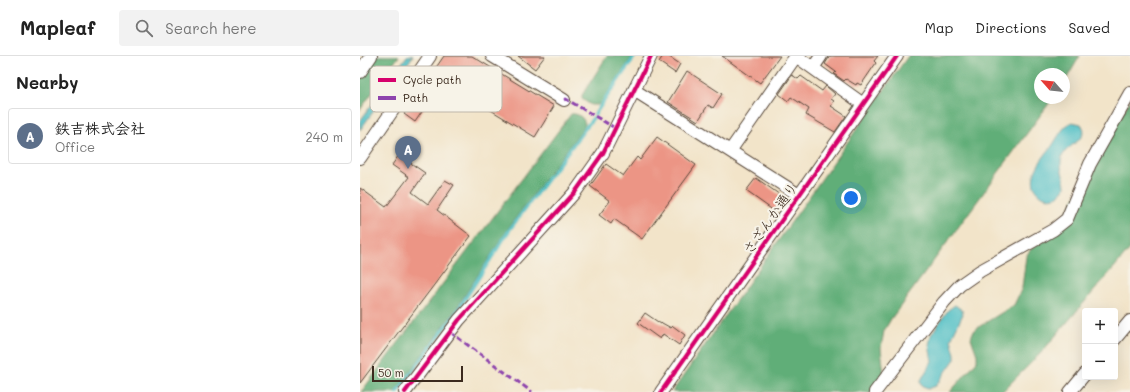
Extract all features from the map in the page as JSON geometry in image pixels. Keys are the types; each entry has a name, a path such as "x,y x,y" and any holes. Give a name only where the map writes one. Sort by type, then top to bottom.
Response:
{"street":[{"path":"360,72 371,56"},
{"path":"423,66 430,56"},
{"path":"492,56 564,100"},
{"path":"405,392 459,320 576,191 602,153 651,56"},
{"path":"730,151 796,56 863,104"},
{"path":"813,68 821,56"},
{"name":"さざんか通り","path":"661,392 897,56"},
{"path":"634,90 799,195"},
{"path":"875,392 944,302 960,285 980,271 1053,230 1067,219 1090,164 1130,93"},
{"path":"360,158 392,112"},
{"path":"1118,335 1130,321"},
{"path":"1070,392 1082,378"}],"green space":[{"path":"374,56 399,56 392,66 370,66 370,96 360,110 360,76"},
{"path":"607,56 633,56 601,103 598,105 591,105 582,99 582,95"},
{"path":"908,56 1080,56 1070,73 1070,68 1034,68 1034,104 1049,104 891,319 884,331 881,348 884,374 871,392 672,392"},
{"path":"1130,100 1130,249 1040,354 1002,392 950,392 977,361 977,355 971,338 973,332 1014,305 1022,288 1026,256 1031,249 1055,233"},
{"path":"571,114 582,117 585,124 584,127 512,223 452,315 395,392 361,392"}],"water":[{"path":"407,56 413,56 406,66 400,66"},
{"path":"370,107 370,112 373,112 360,130 360,121"},
{"path":"1072,122 1081,124 1084,131 1082,136 1062,156 1061,164 1065,187 1058,196 1047,198 1041,195 1033,183 1036,170 1061,132"},
{"path":"955,305 962,310 963,314 951,339 955,359 936,386 928,389 921,384 921,380 932,361 929,345 931,335 948,310"}],"building":[{"path":"444,56 472,56 488,66 437,66"},
{"path":"518,56 545,56 535,69"},
{"path":"663,56 668,56 680,64 675,73 659,62"},
{"path":"722,56 780,56 760,83"},
{"path":"830,56 878,56 874,61 876,63 861,85 857,83 856,85 846,79 844,81 834,74 836,72 825,64"},
{"path":"687,71 722,94 713,108 708,105 698,121 668,102"},
{"path":"502,74 554,106 535,137 494,112 502,112"},
{"path":"792,75 798,79 801,76 822,91 826,86 835,94 831,99 834,101 831,106 846,116 835,132 806,115 809,109 791,97 788,101 779,94"},
{"path":"405,112 422,112 415,122 404,114"},
{"path":"657,137 696,165 642,239 614,219 611,224 599,215 610,201 590,186 606,164 623,176 637,157 640,160"},
{"path":"399,155 425,173 412,192 428,204 445,180 454,185 437,210 471,236 360,383 360,188 386,207 409,177 392,165"},
{"path":"756,178 783,197 774,211 746,191"},
{"path":"645,313 661,324 662,323 671,328 673,326 685,335 679,345 663,334 660,339 638,323"}],"waterway":[{"path":"595,114 635,56"},
{"path":"397,392 454,316 510,229 593,118"}],"marked path":[{"path":"564,100 566,99 615,128"},
{"path":"450,332 532,392"}],"cycle path":[{"path":"405,392 459,320 576,191 603,153 651,56"},
{"path":"661,392 897,56"}],"place":[{"name":"鉄吉株式会社","path":"408,169"}]}
